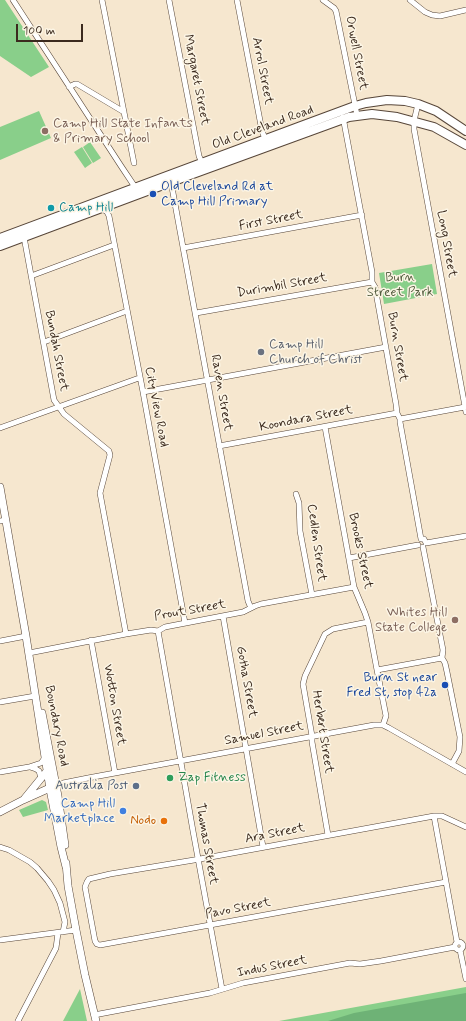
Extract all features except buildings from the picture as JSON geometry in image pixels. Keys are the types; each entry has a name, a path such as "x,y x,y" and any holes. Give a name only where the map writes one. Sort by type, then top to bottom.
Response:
{"highway":[{"name":"Old Cleveland Road","path":"0,238 94,204 171,182 267,143 342,115 355,106 371,102 387,100 405,101 418,104 436,111 466,131"},
{"name":"Old Cleveland Road","path":"342,115 390,115 434,127 466,145"},
{"name":"Old Cleveland Road","path":"0,246 102,208 202,163 267,143"}],"main road":[{"name":"Boundary Road","path":"0,487 3,521 29,652 46,772 53,787"},
{"name":"Boundary Road","path":"30,660 38,694 53,787 63,833 66,867 76,930 95,1018"},
{"path":"23,800 46,772"},
{"path":"0,812 53,787"}],"street":[{"path":"13,0 138,191"},
{"path":"102,0 134,163"},
{"name":"Margaret Street","path":"169,0 199,156 202,163"},
{"name":"Arrol Street","path":"237,0 262,131 267,143"},
{"path":"410,0 425,12 435,16 466,10"},
{"name":"Orwell Street","path":"327,1 336,11 338,16 357,115"},
{"path":"69,87 77,84 124,112"},
{"name":"Long Street","path":"418,104 414,121 415,136 466,409"},
{"name":"Burn Street","path":"342,115 362,215 372,272 372,282 375,287 397,413 400,419 421,539 418,541 422,545"},
{"name":"Raven Street","path":"171,182 250,608"},
{"path":"94,204 102,208"},
{"name":"City View Road","path":"102,208 109,216 185,623"},
{"name":"First Street","path":"183,248 362,215"},
{"name":"Bundah Street","path":"24,237 54,400 64,414 109,451 110,454 100,493 126,634"},
{"path":"31,276 114,246"},
{"name":"Durimbil Street","path":"196,313 372,282"},
{"path":"44,342 127,311"},
{"path":"142,392 386,347"},
{"path":"0,428 139,378"},
{"path":"400,419 466,409"},
{"name":"Koondara Street","path":"219,446 397,413"},
{"name":"Brooks Street","path":"325,427 354,586 368,622 386,716 383,725"},
{"name":"Cedlen Street","path":"296,494 299,503 300,531 312,595"},
{"path":"349,558 466,536"},
{"path":"422,545 443,650 442,658 445,663 460,737 459,751 452,764"},
{"name":"Prout Street","path":"29,652 150,630 158,631 165,627 243,612 261,604 354,586"},
{"name":"Gotha Street","path":"223,616 263,847"},
{"name":"Herbert Street","path":"328,835 303,684 305,676 325,634 333,630 368,622"},
{"name":"Thomas Street","path":"158,631 222,990"},
{"path":"0,641 26,636"},
{"name":"Wotton Street","path":"91,640 114,773"},
{"path":"377,670 442,658"},
{"path":"0,702 35,696"},
{"name":"Samuel Street","path":"53,787 88,778 246,748 374,725 383,725"},
{"path":"383,725 466,772"},
{"path":"0,772 29,767 41,763 44,759"},
{"path":"29,767 39,771 41,778"},
{"path":"434,816 456,945 461,942 463,947 466,980"},
{"name":"Ara Street","path":"87,882 93,878 110,874 434,816 442,816 466,827"},
{"path":"0,846 30,862 37,868 54,890 60,903 65,922 56,948 18,1021"},
{"name":"Pavo Street","path":"87,882 85,887 95,941 96,944 103,945 446,882"},
{"path":"0,940 76,930"},
{"name":"Indus Street","path":"95,1018 197,996 243,983 350,963 360,964 381,961 456,945"}],"green space":[{"path":"0,0 5,0 49,67 31,77 0,56"},
{"path":"39,111 51,138 0,160 0,127"},
{"path":"90,142 101,158 93,163 83,147"},
{"path":"82,147 92,163 85,168 74,152"},
{"name":"Burn Street Park","path":"432,264 437,294 384,304 379,273"},
{"path":"42,800 46,802 48,810 23,817 19,810"},
{"path":"466,987 466,1021 279,1021"},
{"path":"80,989 87,1021 63,1021"},
{"path":"466,993 466,1021 328,1021 354,1013"}],"place":[{"name":"Camp Hill State Infants & Primary School","path":"45,131"},
{"name":"Old Cleveland Rd at Camp Hill Primary","path":"153,194"},
{"name":"Camp Hill","path":"51,208"},
{"name":"Camp Hill Church of Christ","path":"261,352"},
{"name":"Whites Hill State College","path":"455,620"},
{"name":"Burn St near Fred St, stop 42a","path":"445,685"},
{"name":"Zap Fitness","path":"170,778"},
{"name":"Australia Post","path":"136,786"},
{"name":"Camp Hill Marketplace","path":"123,811"},
{"name":"Nodo","path":"164,821"}]}
